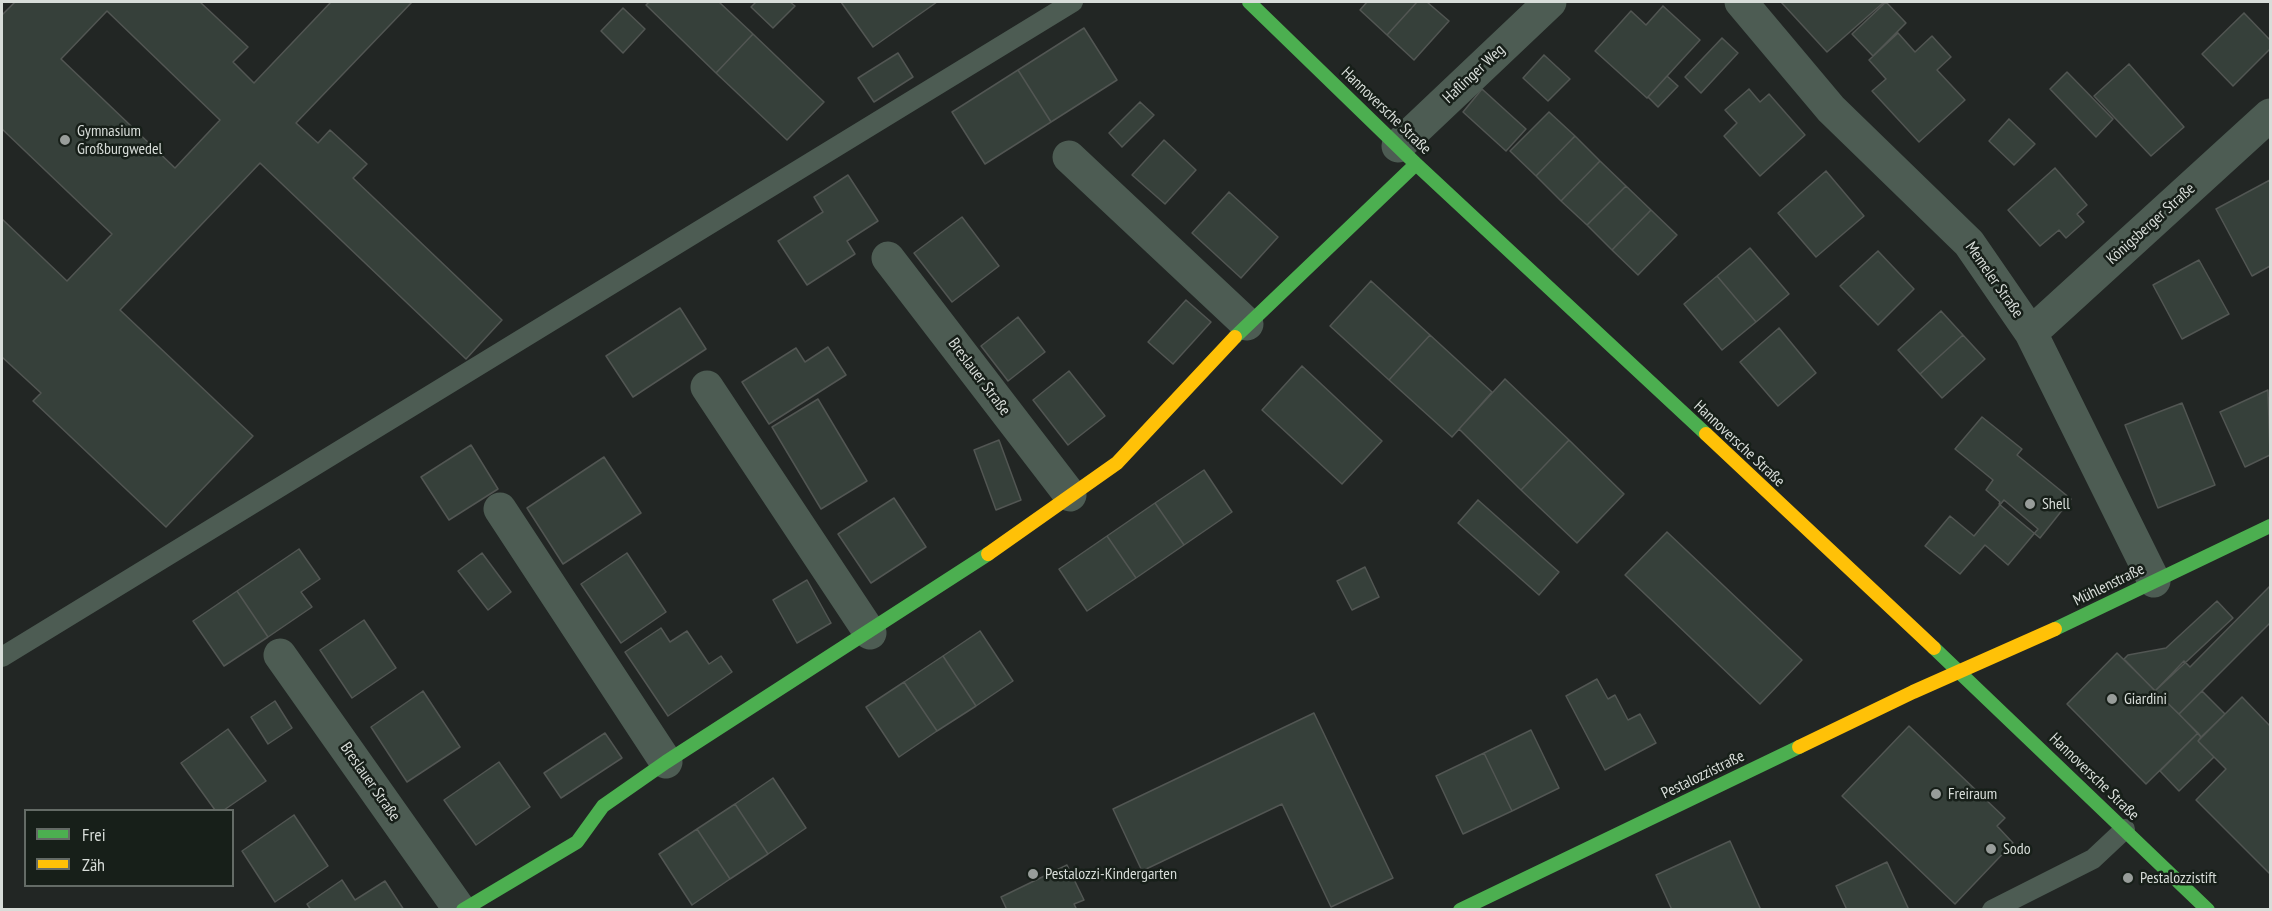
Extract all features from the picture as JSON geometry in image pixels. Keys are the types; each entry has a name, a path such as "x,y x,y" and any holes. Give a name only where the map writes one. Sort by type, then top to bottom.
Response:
{"street":[{"name":"Hannoversche Straße","path":"1249,2 1407,155 1961,673 2208,909"},
{"name":"Haflinger Weg","path":"1407,155 1550,2"},
{"name":"Memeler Straße","path":"1741,2 1831,109 1969,243 2031,333 2154,581"},
{"name":"Königsberger Straße","path":"2031,333 2271,115"},
{"name":"Breslauer Straße","path":"280,655 462,909 577,842 603,806 666,762 958,576 1117,463 1407,155"},
{"path":"1069,157 1247,324"},
{"name":"Breslauer Straße","path":"888,258 1070,495"},
{"path":"707,387 870,633"},
{"path":"500,509 666,762"},
{"name":"Mühlenstraße","path":"1961,673 2271,526"},
{"name":"Pestalozzistraße","path":"1460,909 1913,692 1961,673"}],"lane":[{"path":"2,657 1073,2"},
{"path":"1992,909 2093,859 2125,829"}],"building":[{"path":"15,2 200,2 248,47 233,62 254,83 331,2 412,2 296,123 318,143 330,130 367,164 353,178 502,320 466,359 260,163 120,310 253,436 166,527 33,401 41,393 2,357 2,219 67,281 112,234 2,129 2,15","holes":["107,11 220,120 175,168 61,59"]},
{"path":"649,2 719,2 753,34 716,73 646,5"},
{"path":"756,2 790,2 795,6 773,28 751,7"},
{"path":"841,2 937,2 873,47"},
{"path":"1367,2 1417,2 1387,35 1360,10"},
{"path":"1417,2 1427,2 1449,21 1414,60 1387,35"},
{"path":"1781,2 1884,2 1827,52"},
{"path":"1886,2 1906,23 1873,56 1852,34"},
{"path":"1663,6 1700,40 1647,98 1595,51 1631,11 1646,25"},
{"path":"623,8 645,29 623,53 601,31"},
{"path":"2244,13 2270,40 2270,49 2233,86 2202,54"},
{"path":"1084,28 1117,80 1051,122 1018,70"},
{"path":"1898,33 1915,52 1932,36 1951,57 1937,70 1965,100 1919,142 1872,91 1886,79 1869,60"},
{"path":"753,34 824,102 787,140 716,73"},
{"path":"1722,38 1738,53 1701,93 1685,77"},
{"path":"898,53 913,77 874,102 858,78"},
{"path":"1544,55 1570,79 1548,101 1523,78"},
{"path":"2129,64 2184,127 2151,156 2094,96"},
{"path":"1018,70 1051,122 985,164 952,112"},
{"path":"2067,72 2113,119 2096,137 2050,89"},
{"path":"1667,76 1678,86 1658,107 1648,97"},
{"path":"1482,89 1526,129 1506,151 1463,112"},
{"path":"1749,89 1760,102 1769,94 1805,135 1760,176 1724,136 1737,123 1725,110"},
{"path":"1140,102 1154,115 1122,147 1109,133"},
{"path":"1549,112 1575,136 1536,176 1510,151"},
{"path":"2009,119 2035,144 2014,165 1989,141"},
{"path":"1575,136 1600,161 1561,201 1536,176"},
{"path":"1164,140 1196,170 1165,204 1132,175"},
{"path":"1600,161 1626,186 1587,225 1561,201"},
{"path":"2055,168 2087,205 2077,214 2084,222 2066,238 2059,230 2040,246 2008,210"},
{"path":"1826,171 1864,216 1816,257 1778,213"},
{"path":"848,175 878,221 847,241 855,254 807,285 778,241 823,212 814,197"},
{"path":"2270,180 2270,266 2252,276 2216,209"},
{"path":"1626,186 1651,210 1612,250 1587,225"},
{"path":"1229,192 1278,237 1241,278 1192,233"},
{"path":"1651,210 1677,235 1638,275 1612,250"},
{"path":"962,217 999,266 952,302 914,253"},
{"path":"1750,248 1789,294 1756,322 1717,276"},
{"path":"1878,251 1914,289 1878,325 1840,286"},
{"path":"2199,260 2229,314 2182,339 2153,285"},
{"path":"1717,276 1756,322 1722,350 1684,304"},
{"path":"1371,281 1430,335 1389,380 1330,326"},
{"path":"1186,300 1211,322 1173,364 1148,342"},
{"path":"680,308 706,349 633,397 606,356"},
{"path":"1941,311 1963,335 1920,374 1898,350"},
{"path":"1018,317 1045,352 1008,381 981,346"},
{"path":"1779,328 1816,373 1778,406 1740,362"},
{"path":"1430,335 1492,392 1452,437 1389,380"},
{"path":"1963,335 1985,359 1942,398 1920,374"},
{"path":"828,347 846,375 769,424 742,382 796,348 805,362"},
{"path":"1302,366 1382,441 1342,484 1262,410"},
{"path":"1069,371 1105,416 1068,445 1033,400"},
{"path":"1505,379 1569,440 1521,490 1459,429"},
{"path":"2268,390 2270,455 2245,467 2220,412"},
{"path":"818,399 867,481 821,509 772,427"},
{"path":"2182,403 2215,485 2158,508 2125,425"},
{"path":"1982,417 2022,449 2017,455 2071,499 2040,538 1999,504 2000,502 1986,490 1993,480 1955,449"},
{"path":"999,440 1021,500 996,510 974,450"},
{"path":"1569,440 1624,494 1577,543 1521,490"},
{"path":"471,445 498,489 449,520 421,477"},
{"path":"604,457 641,513 563,564 527,508"},
{"path":"1204,470 1232,512 1184,545 1155,503"},
{"path":"894,498 926,547 871,583 838,534"},
{"path":"1478,500 1559,572 1539,595 1458,523"},
{"path":"2004,500 2038,529 2008,565 1985,545 1960,574 1925,546 1950,516 1974,536"},
{"path":"1155,503 1184,545 1136,578 1107,536"},
{"path":"1667,532 1802,660 1760,704 1625,575"},
{"path":"1107,536 1136,578 1087,611 1059,569"},
{"path":"299,549 320,579 301,592 312,607 268,637 237,591"},
{"path":"482,553 511,592 488,610 458,571"},
{"path":"627,553 666,612 621,643 581,584"},
{"path":"1365,567 1379,597 1352,610 1337,581"},
{"path":"807,580 831,623 797,643 773,600"},
{"path":"2270,586 2270,623 2179,714 2155,691 2184,661 2190,667"},
{"path":"237,591 268,637 224,666 193,621"},
{"path":"2217,601 2233,618 2155,691 2124,659 2128,655 2166,648"},
{"path":"364,620 396,668 352,698 320,650"},
{"path":"661,628 670,642 687,631 709,664 721,656 732,672 668,716 625,652"},
{"path":"980,631 1013,681 976,706 943,656"},
{"path":"2117,653 2198,733 2146,784 2067,704"},
{"path":"943,656 976,706 937,731 904,682"},
{"path":"1597,679 1608,699 1615,695 1628,720 1640,714 1656,743 1605,770 1566,696"},
{"path":"904,682 937,731 899,757 866,707"},
{"path":"423,691 460,747 407,782 371,727"},
{"path":"2202,691 2225,714 2201,737 2179,714"},
{"path":"2242,697 2270,726 2270,874 2196,800 2226,769 2198,741"},
{"path":"275,701 292,728 268,744 251,717"},
{"path":"1314,713 1393,878 1331,907 1282,804 1142,871 1113,809"},
{"path":"1909,726 2005,818 1997,826 2013,843 1955,904 1842,796"},
{"path":"228,729 266,781 225,809 214,809 181,763"},
{"path":"1531,730 1559,788 1512,811 1484,753"},
{"path":"605,733 622,758 561,798 544,773"},
{"path":"2198,733 2201,737 2198,741 2214,757 2179,791 2160,771"},
{"path":"1484,753 1512,811 1463,834 1436,776"},
{"path":"499,762 530,807 476,845 444,800"},
{"path":"773,778 806,828 768,854 735,804"},
{"path":"735,804 768,854 730,879 697,829"},
{"path":"294,815 328,866 275,902 242,851"},
{"path":"697,829 730,879 692,905 659,854"},
{"path":"1730,841 1761,910 1672,910 1656,875"},
{"path":"1887,862 1909,910 1847,910 1836,886"},
{"path":"1067,865 1084,900 1074,904 1077,910 1007,910 1001,897"},
{"path":"342,880 355,900 385,881 404,910 311,910 307,904"}],"traffic: fast":[{"path":"1249,2 1416,164 1706,434"},
{"path":"1235,337 1416,164"},
{"path":"2055,629 2270,526"},
{"path":"463,910 577,842 603,806 666,762 988,554"},
{"path":"1934,648 2208,910"},
{"path":"1460,910 1799,747"}],"traffic: slow":[{"path":"988,554 1117,463 1235,337"},
{"path":"1706,434 1934,648"},
{"path":"1799,747 1913,692 2055,629"}],"place":[{"name":"Gymnasium Großburgwedel","path":"65,140"},
{"name":"Shell","path":"2030,504"},
{"name":"Giardini","path":"2112,699"},
{"name":"Freiraum","path":"1936,794"},
{"name":"Sodo","path":"1991,849"},
{"name":"Pestalozzi-Kindergarten","path":"1033,874"},
{"name":"Pestalozzistift","path":"2128,878"}]}
